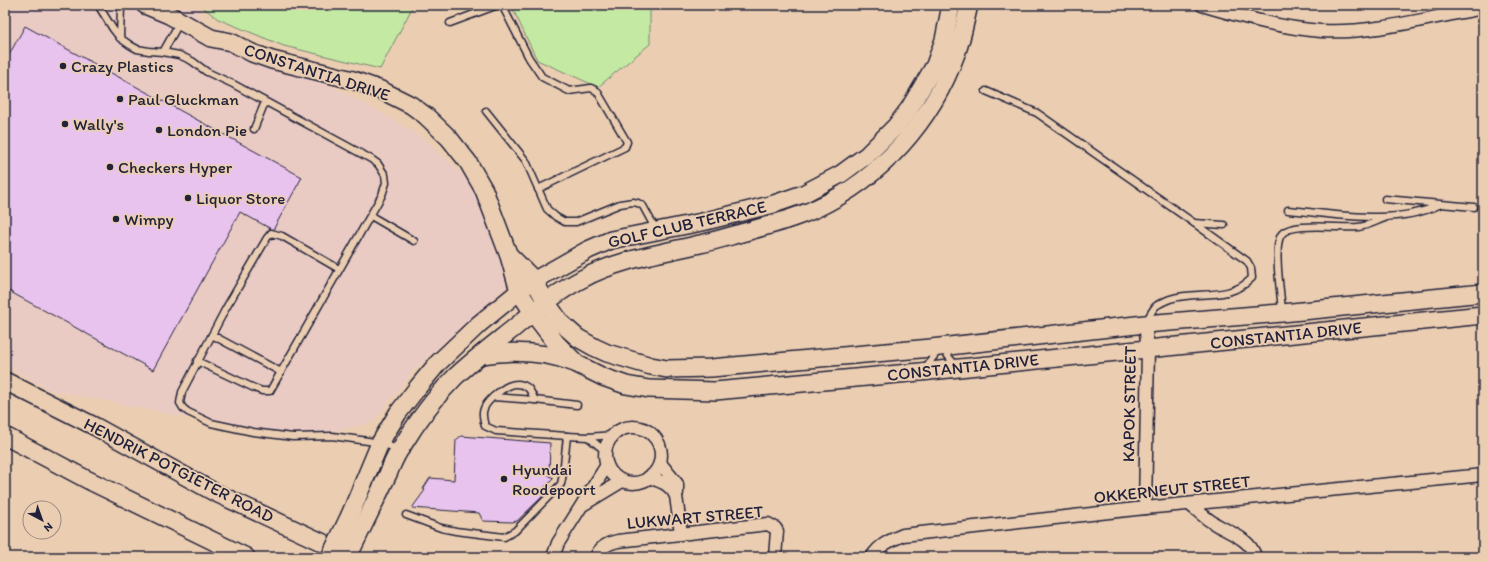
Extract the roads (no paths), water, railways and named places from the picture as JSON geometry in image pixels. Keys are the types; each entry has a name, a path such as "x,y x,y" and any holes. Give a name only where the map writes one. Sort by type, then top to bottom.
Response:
{"street":[{"name":"CONSTANTIA DRIVE","path":"145,5 169,15 211,38 231,42 252,53 272,60 353,80 381,90 411,105 426,116 449,138 468,162 484,190 509,256 519,291 578,338 594,347 632,361 651,366 667,369 711,368 941,347 1145,324 1282,313 1483,293"},
{"name":"CONSTANTIA DRIVE","path":"175,5 223,34 231,42"},
{"name":"GOLF CLUB TERRACE","path":"330,557 350,515 380,443 398,414 418,386 438,363 479,324 534,280 588,250 611,240 702,222 774,204 803,194 841,174 867,155 896,126 909,109 935,66 944,40 951,5"},
{"name":"GOLF CLUB TERRACE","path":"348,557 399,450 436,398 456,377 540,307 583,278 596,272 646,257 783,222 818,208 869,176 892,155 909,136 924,117 941,88 956,54 969,5"},
{"path":"1202,5 1279,25 1321,31 1349,30 1391,25 1483,8"},
{"path":"646,257 657,230 676,249"},
{"name":"CONSTANTIA DRIVE","path":"509,256 534,280 540,307 556,343 577,364 603,377 626,385 668,391 715,391 920,372 1483,315"},
{"name":"KAPOK STREET","path":"1145,324 1148,349 1145,508"},
{"path":"481,355 509,352 546,354 577,364"},
{"path":"5,368 61,402 96,427"},
{"name":"HENDRIK POTGIETER ROAD","path":"5,381 96,427 214,492 353,557"},
{"path":"630,427 639,427 647,431 659,444 661,454 660,462 656,471 649,477 636,482 622,481 615,476 607,465 605,451 608,442 613,435 630,427"},
{"path":"5,436 88,480 246,557"},
{"path":"5,444 88,480"},
{"path":"660,462 677,484 678,490 676,496"},
{"path":"553,557 558,543 607,465"},
{"name":"OKKERNEUT STREET","path":"872,557 876,551 889,541 904,535 1145,508 1483,475"},
{"path":"649,477 671,487 676,496 681,533"},
{"path":"581,506 622,481"},
{"path":"1189,504 1212,522 1246,542 1253,549 1255,557"},
{"name":"LUKWART STREET","path":"596,557 598,552 610,543 618,541 768,524 777,531 775,557"}],"lane":[{"path":"98,5 105,18 120,38 137,49 179,55 192,61 207,72 233,84 378,164 383,171 386,183 378,204 339,269 270,391 254,388 197,361"},
{"path":"120,38 121,5"},
{"path":"450,23 498,5 503,7 529,58 542,77 569,91 591,88 597,91 627,142 625,147 538,189"},
{"path":"163,52 177,27"},
{"path":"986,91 1037,112 1247,261 1252,268 1252,278 1238,289 1225,293 1179,296 1165,301 1156,306 1145,324"},
{"path":"254,129 265,102"},
{"path":"486,111 526,161 547,210 556,217 565,222 576,222 620,204 633,202 643,206 657,230"},
{"path":"1385,199 1474,207"},
{"path":"1282,313 1278,261 1279,240 1281,233 1285,230 1299,227 1358,227 1384,218 1428,210 1439,205"},
{"path":"1288,210 1384,218"},
{"path":"371,216 414,241"},
{"path":"1194,223 1224,225"},
{"path":"339,269 282,236 271,233 266,238 197,361 182,392 180,403 188,412 211,424 293,438 332,436 380,443 399,450"},
{"path":"212,334 281,372"},
{"path":"920,372 932,360 941,347 958,368"},
{"path":"535,400 528,389 519,385 510,384 500,390 486,403 482,414 484,426 496,431 588,438 613,435"},
{"path":"493,397 577,405"},
{"path":"406,515 440,528 456,532 504,537 507,536 515,531 561,484 567,436"},
{"path":"588,438 605,451"}],"place":[{"name":"Crazy Plastics","path":"63,66"},
{"name":"Paul Gluckman","path":"120,99"},
{"name":"Wally's","path":"65,124"},
{"name":"London Pie","path":"159,130"},
{"name":"Checkers Hyper","path":"110,167"},
{"name":"Liquor Store","path":"188,198"},
{"name":"Wimpy","path":"116,219"},
{"name":"Hyundai Roodepoort","path":"504,479"}]}
